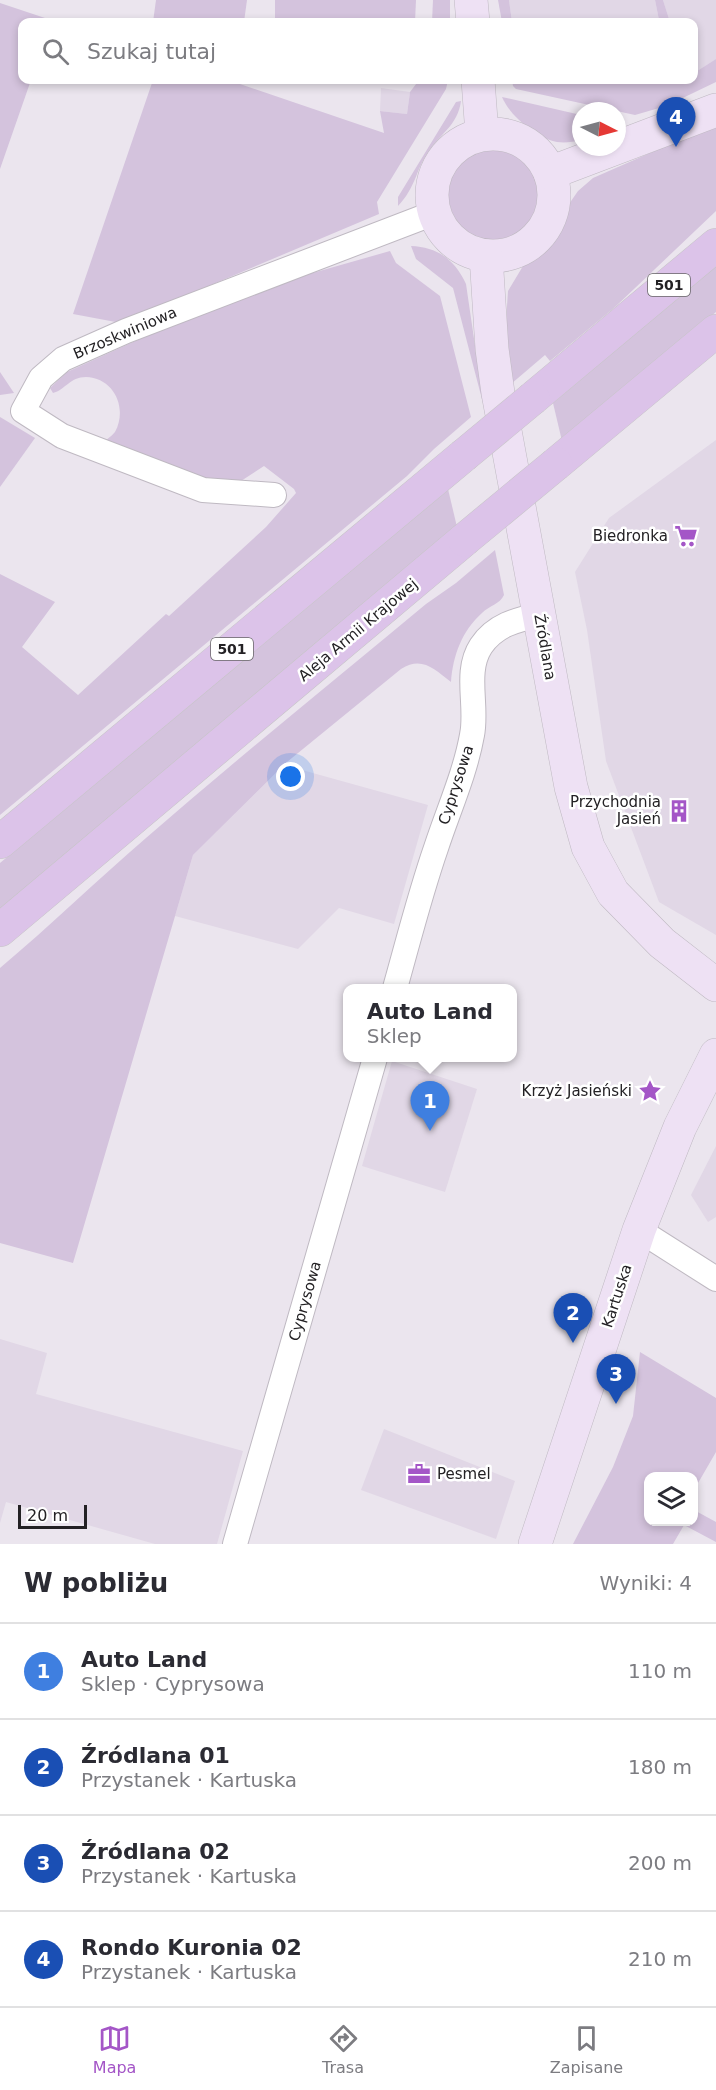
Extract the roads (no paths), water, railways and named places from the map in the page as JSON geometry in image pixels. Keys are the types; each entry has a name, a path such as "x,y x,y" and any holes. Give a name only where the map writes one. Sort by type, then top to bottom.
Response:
{"main road":[{"name":"501","path":"0,843 716,245"},
{"name":"Aleja Armii Krajowej","path":"0,930 716,331"}],"street":[{"path":"471,0 473,18"},
{"path":"478,84 483,134"},
{"path":"550,173 716,110"},
{"path":"500,133 523,142 531,146 542,158 550,173 554,188 554,204 549,219 541,233 517,252 502,256 474,254 454,242 442,229 434,213 431,196 434,178 441,162 452,149 466,139 483,134 500,133"},
{"name":"Brzoskwiniowa","path":"274,495 203,490 62,436 23,411 41,378 63,359 126,331 434,213"},
{"name":"Źródlana","path":"486,256 492,349 498,393 571,787 588,847 613,893 662,944 716,985"},
{"name":"Cyprysowa","path":"396,984 430,867 473,734 472,674 476,657 481,646 495,630 514,620 539,615"},
{"name":"Kartuska","path":"534,1544 639,1230 680,1127 716,1055"},
{"name":"Cyprysowa","path":"235,1544 374,1062"},
{"path":"639,1230 716,1279"}],"place":[{"name":"Rondo Kuronia 02","path":"676,147"},
{"name":"Biedronka","path":"686,536"},
{"name":"Przychodnia Jasień","path":"679,811"},
{"name":"Krzyż Jasieński","path":"650,1091"},
{"name":"Auto Land","path":"430,1131"},
{"name":"Źródlana 01","path":"573,1343"},
{"name":"Źródlana 02","path":"616,1404"},
{"name":"Pesmel","path":"419,1474"}]}
